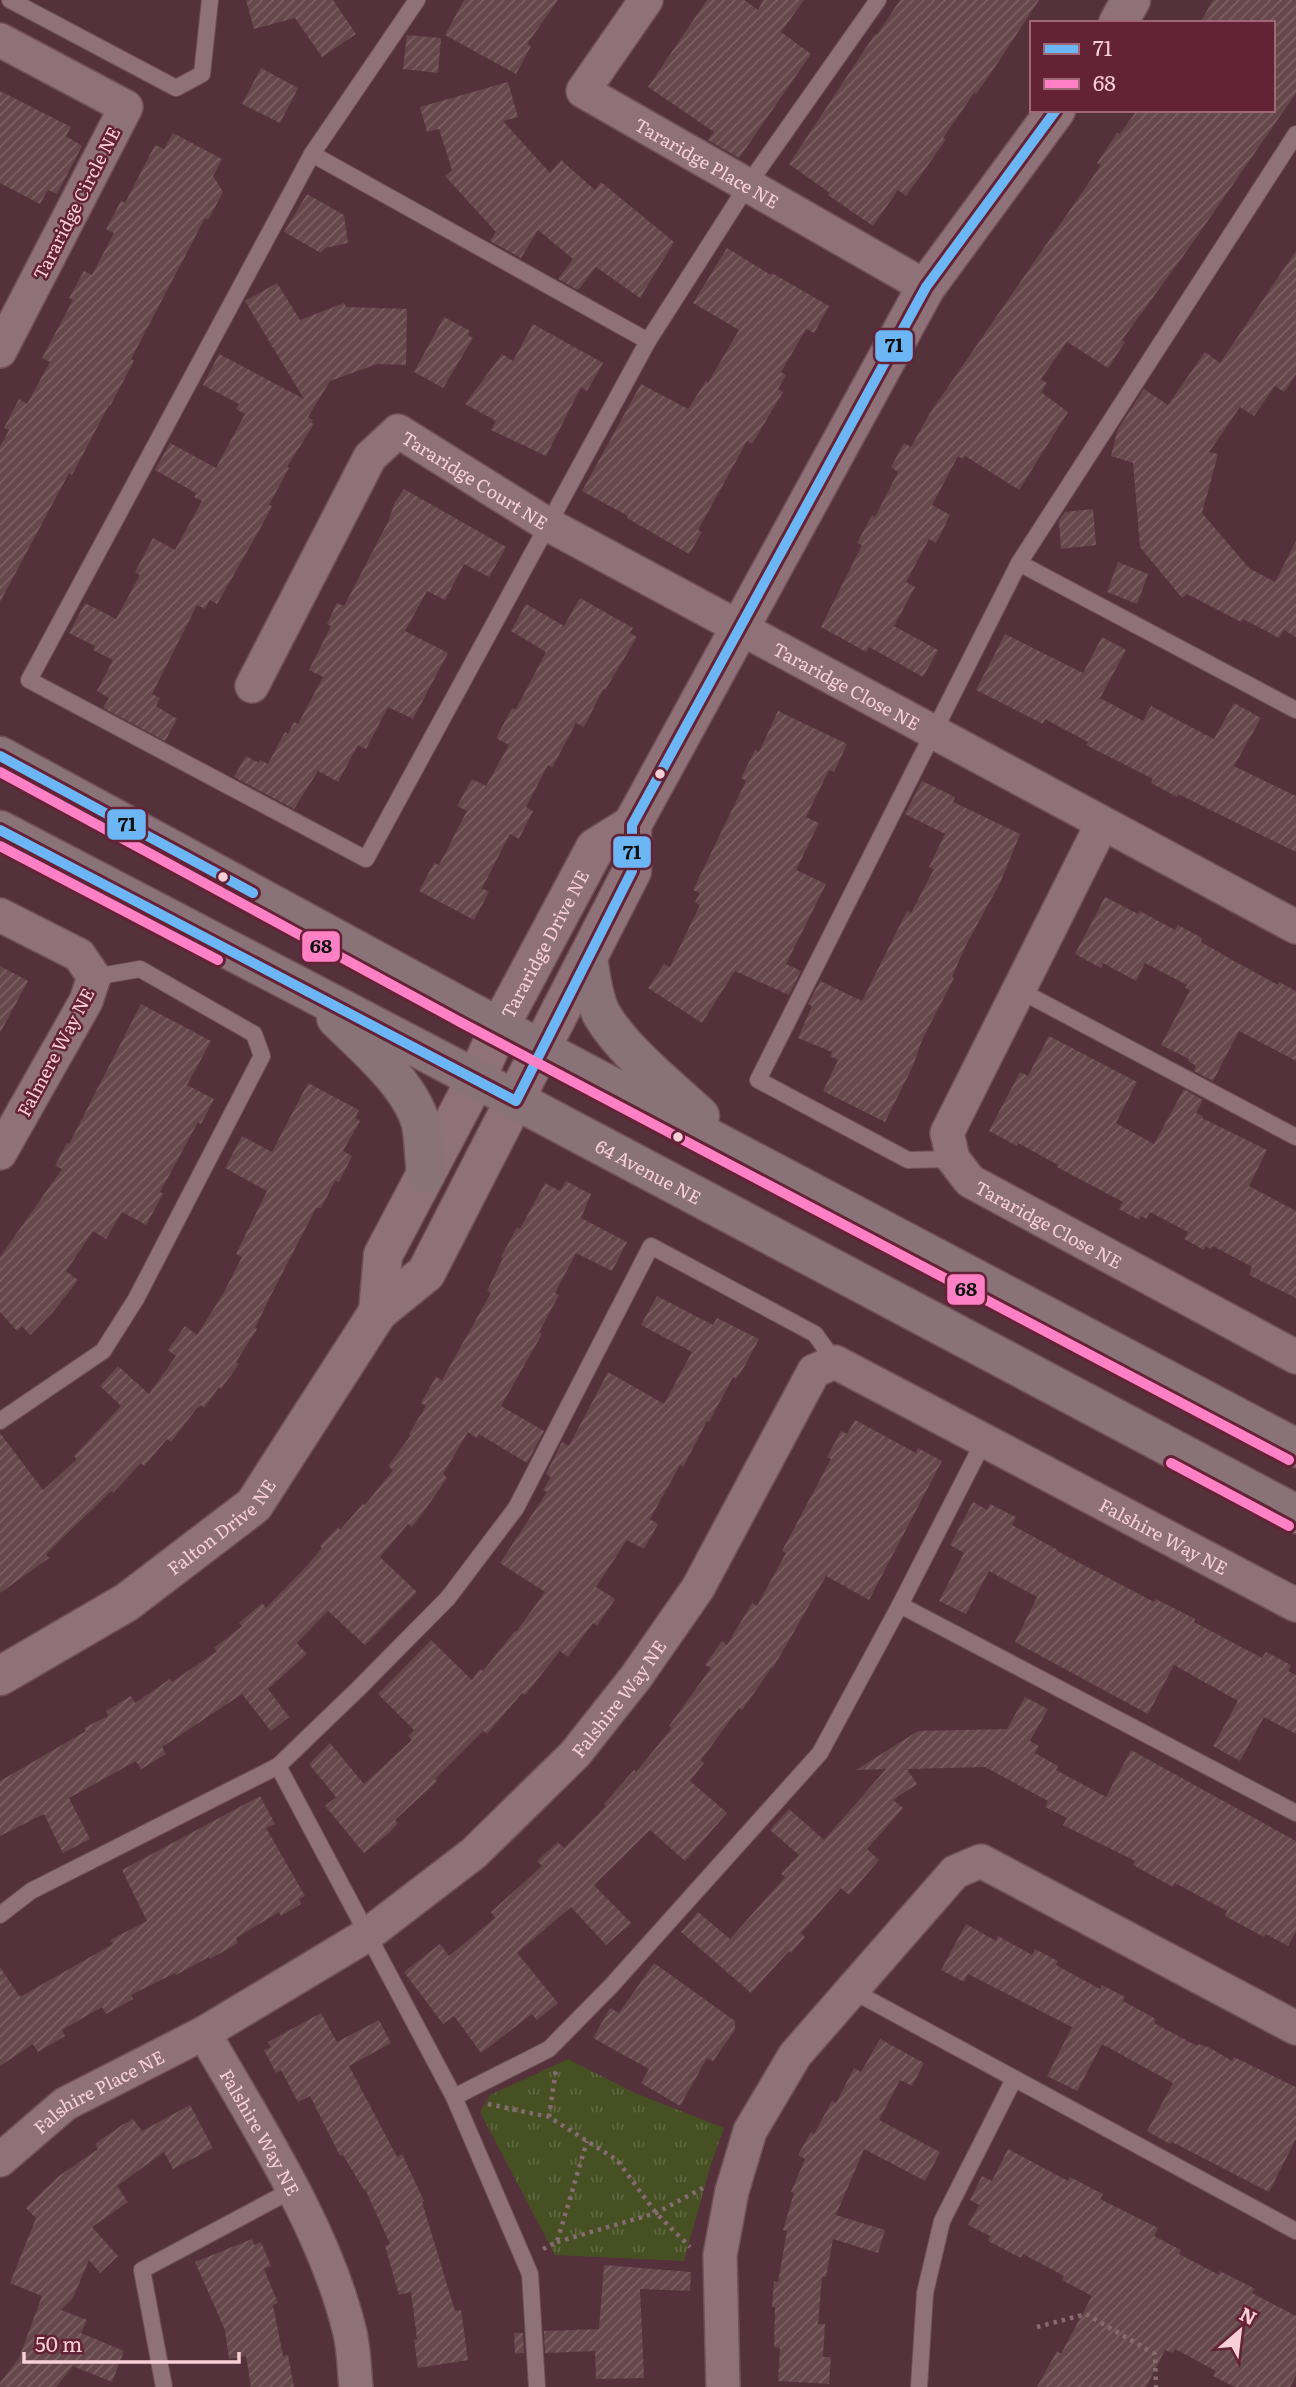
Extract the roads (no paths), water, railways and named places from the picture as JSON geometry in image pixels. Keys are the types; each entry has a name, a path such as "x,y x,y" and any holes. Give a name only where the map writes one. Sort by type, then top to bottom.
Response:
{"main road":[{"path":"0,756 500,1026 1296,1448"},
{"name":"64 Avenue NE","path":"0,830 1296,1514"},
{"path":"588,958 596,1000 616,1035 738,1151"},
{"path":"307,990 400,1085 412,1102 421,1124 426,1174"}],"street":[{"name":"Tararidge Place NE","path":"646,0 583,91 926,287"},
{"path":"1119,21 1131,0"},
{"name":"Tararidge Circle NE","path":"0,40 126,107 0,351"},
{"name":"Tararidge Drive NE","path":"516,1101 632,871 632,825 926,287 1055,112"},
{"name":"Tararidge Court NE","path":"253,686 370,457 398,431 547,524 739,629"},
{"name":"Tararidge Close NE","path":"739,629 1296,927"},
{"path":"953,1159 947,1133 1102,824"},
{"name":"Tararidge Drive NE","path":"476,1079 500,1026 595,848 632,825"},
{"name":"Falmere Way NE","path":"0,915 79,955 94,976 86,1001 0,1153"},
{"name":"Falton Drive NE","path":"378,1312 383,1255 476,1079"},
{"name":"Falton Drive NE","path":"0,1676 127,1602 254,1505 378,1312 426,1273 516,1101"},
{"name":"Tararidge Close NE","path":"953,1159 970,1181 1296,1357"},
{"name":"Falshire Way NE","path":"356,2387 350,2330 325,2257 292,2190 204,2033 367,1934 474,1853 575,1754 636,1677 698,1588 814,1371 835,1362 1296,1605"},
{"path":"723,2387 720,2255 733,2191 750,2130 795,2055 955,1872 981,1861 1296,2028"},
{"name":"Falshire Place NE","path":"0,2160 65,2104 204,2033"}],"lane":[{"path":"10,0 176,88 201,74 210,0"},
{"path":"417,0 312,154 29,680 366,859 648,341 747,186 878,0"},
{"path":"953,1159 908,1160 758,1080 1019,563 1296,134"},
{"path":"312,154 648,341"},
{"path":"1019,563 1296,710"},
{"path":"0,1421 103,1351 136,1299 262,1056 254,1034 140,969 94,976"},
{"path":"1018,990 1296,1137"},
{"path":"0,1915 31,1891 278,1766 448,1598 516,1508 651,1246 815,1335 835,1362"},
{"path":"461,2093 549,2049 611,1986 820,1753 985,1439"},
{"path":"900,1605 1296,1813"},
{"path":"278,1766 367,1934 461,2093 530,2274 537,2387"},
{"path":"853,1991 1296,2231"},
{"path":"919,2387 925,2293 942,2221 1014,2080"},
{"path":"164,2387 142,2270 292,2190"}]}
